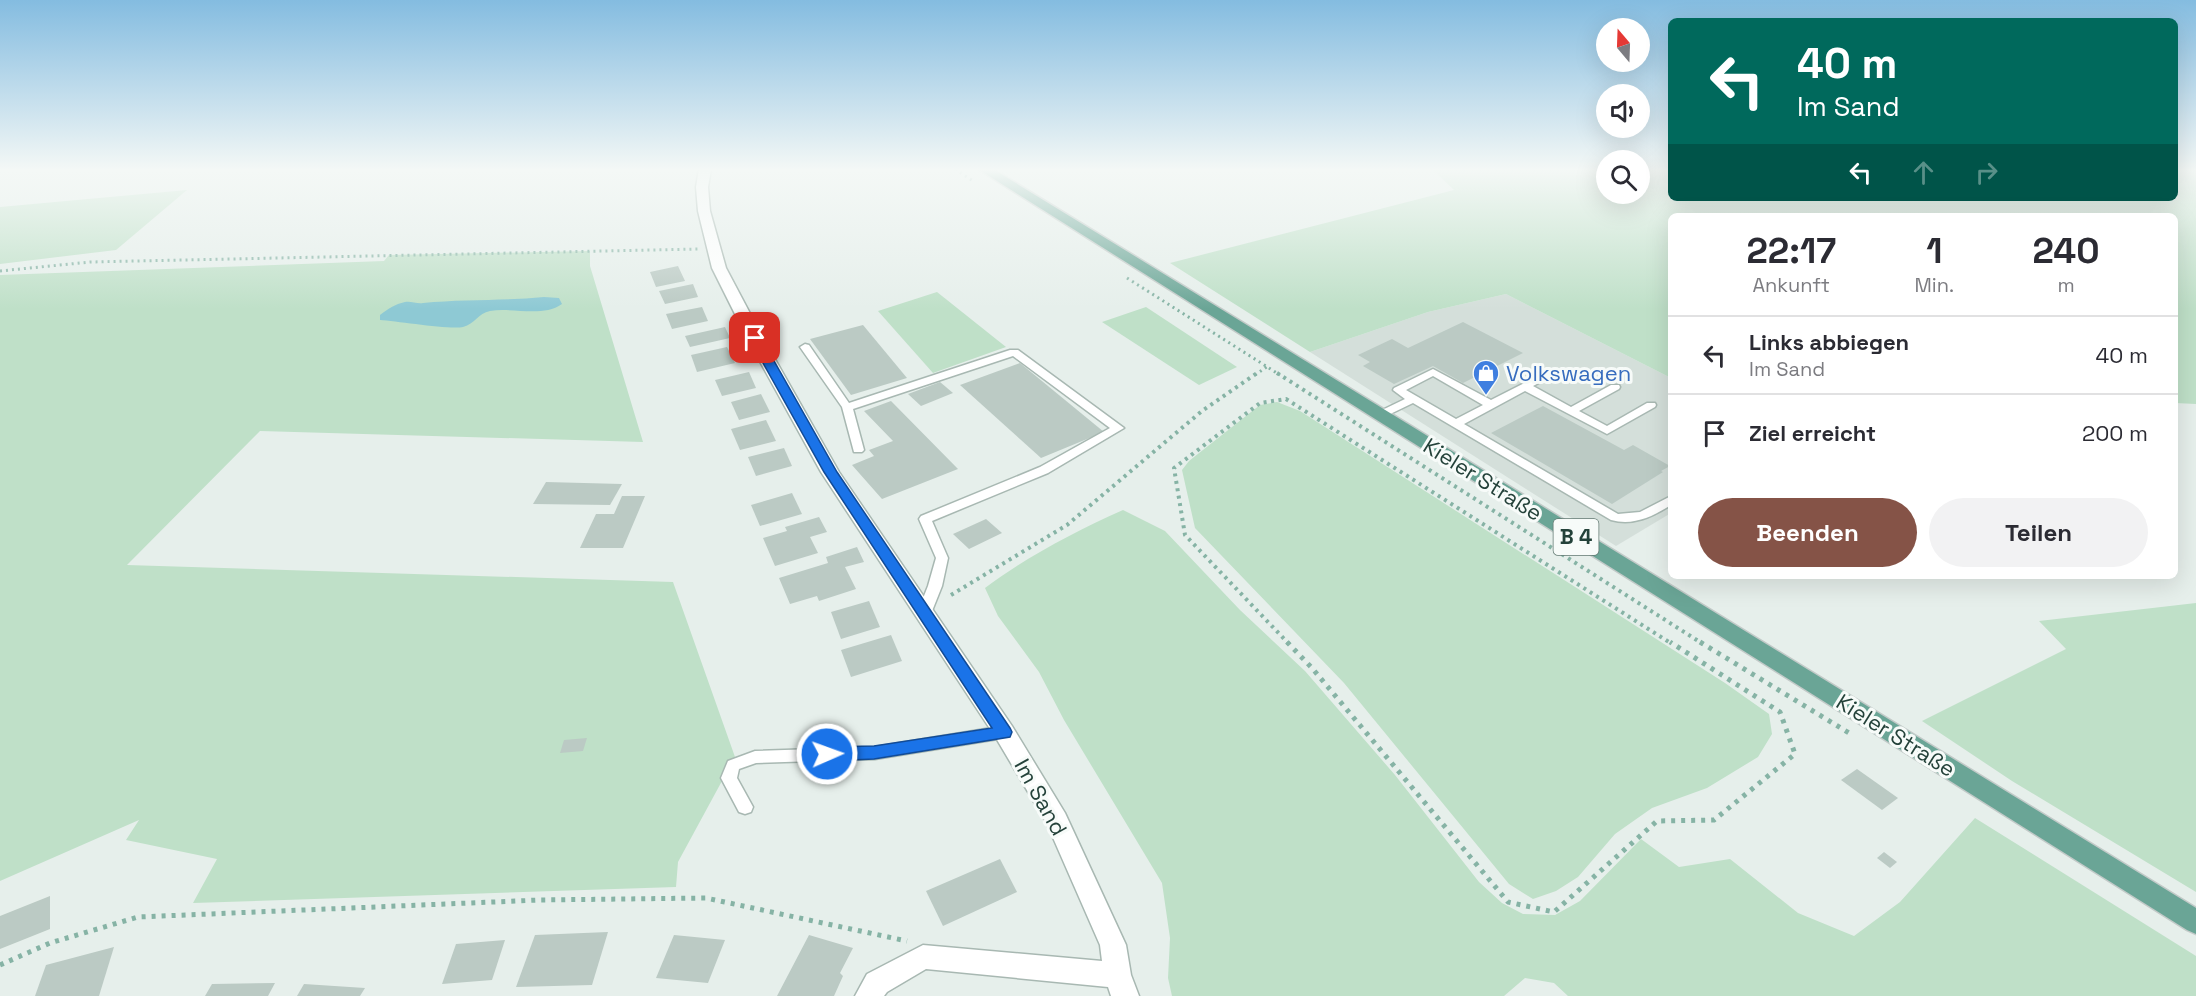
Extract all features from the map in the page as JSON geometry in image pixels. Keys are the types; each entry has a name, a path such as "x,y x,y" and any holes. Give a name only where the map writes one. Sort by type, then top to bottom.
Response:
{"main road":[{"name":"Kieler Straße","path":"1059,215 2196,922"}],"street":[{"name":"Im Sand","path":"705,215 719,268 755,338 830,472 1004,732 1057,820 1113,945 1121,985"},
{"path":"869,996 877,983 923,957 1121,985"}],"lane":[{"path":"805,347 847,407 858,450"},
{"path":"847,407 1014,352 1118,428 1044,470 925,519 942,558 935,586 925,611"},
{"path":"1489,404 1433,372 1398,390 1615,517 1628,520 1644,517 1668,502"},
{"path":"1455,424 1552,372"},
{"path":"1525,386 1607,431 1651,405"},
{"path":"1572,411 1616,387"},
{"path":"1380,415 1413,399"},
{"path":"745,807 729,778 733,765 755,757 874,753 1004,732"}],"path":[{"path":"0,271 90,262 714,248"},
{"path":"925,611 1067,525 1202,411 1256,373 1287,357"},
{"path":"1286,399 1780,712 1795,754 1714,820 1657,821 1554,912 1508,902 1312,668 1185,535 1174,468 1260,403 1286,399"},
{"path":"0,965 50,943 138,917 540,900 694,898 705,898 836,924 910,942 923,957"}],"shaded area":[{"path":"1506,294 1668,376 1668,515 1616,546 1310,352 1428,312"}],"green space":[{"path":"0,215 157,215 116,250 0,264"},
{"path":"1355,215 1668,215 1668,376 1506,294 1428,312 1310,352 1170,263"},
{"path":"2178,215 2196,215 2196,404 2178,403"},
{"path":"590,251 590,266 643,442 260,431 127,565 673,582 735,757 678,862 676,887 193,903 217,859 126,840 139,820 0,881 0,275 384,261 389,255"},
{"path":"937,292 1006,347 933,373 878,311"},
{"path":"1146,307 1237,367 1199,385 1102,322"},
{"path":"1277,402 1300,411 1725,683 1769,714 1772,734 1758,757 1707,788 1652,808 1615,834 1578,877 1556,891 1533,899 1509,884 1344,683 1195,528 1182,470 1189,461 1260,405"},
{"path":"1123,510 1165,531 1240,610 1305,671 1395,775 1479,882 1502,903 1523,914 1555,915 1580,901 1641,839 1679,867 1730,859 1798,913 1854,936 1900,902 1975,818 2196,956 2196,996 1568,996 1554,983 1525,978 1504,996 1172,996 1168,978 1170,938 1162,883 1064,720 1039,672 998,616 985,588 1052,545"},
{"path":"2196,603 2196,892 2012,781 1922,721 2066,649 2039,621"}],"water":[{"path":"559,298 562,304 536,311 490,311 482,314 467,326 456,328 380,320 380,315 395,305 405,302"}],"building":[{"path":"678,266 685,281 656,287 650,272"},
{"path":"693,284 698,297 665,304 659,291"},
{"path":"702,307 708,321 672,329 666,314"},
{"path":"1463,322 1523,353 1463,383 1433,366 1394,384 1363,366 1370,362 1358,355 1392,339 1408,348"},
{"path":"863,325 907,378 851,395 810,339"},
{"path":"725,327 730,338 690,347 685,336"},
{"path":"727,347 735,363 697,372 691,355"},
{"path":"1020,363 1104,432 1041,458 960,385"},
{"path":"749,372 756,388 722,396 715,380"},
{"path":"940,382 953,393 921,406 908,394"},
{"path":"761,394 770,412 739,420 731,402"},
{"path":"891,401 958,469 882,499 852,465 874,456 869,450 893,441 864,411"},
{"path":"1543,406 1624,450 1633,445 1668,465 1668,467 1612,504 1491,433"},
{"path":"766,420 776,441 740,450 731,429"},
{"path":"784,448 792,466 756,476 748,457"},
{"path":"546,482 622,484 610,505 533,504"},
{"path":"792,493 802,514 760,526 751,505"},
{"path":"622,496 645,496 623,548 580,548 596,514 614,514"},
{"path":"819,517 827,532 810,537 818,553 775,566 763,538 787,531 785,527"},
{"path":"986,519 1002,533 969,549 953,534"},
{"path":"857,547 864,562 845,567 856,589 819,601 817,596 790,604 779,578 828,563 826,557"},
{"path":"869,601 880,627 841,639 831,612"},
{"path":"891,635 902,661 851,677 841,650"},
{"path":"587,738 583,751 560,753 564,740"},
{"path":"1857,769 1898,798 1882,810 1841,780"},
{"path":"1884,852 1897,862 1890,868 1877,858"},
{"path":"1000,859 1017,892 943,926 926,891"},
{"path":"50,896 50,929 0,949 0,916"},
{"path":"608,932 592,985 516,987 535,935"},
{"path":"674,935 725,940 708,983 656,978"},
{"path":"809,935 853,948 840,973 843,976 834,996 777,996"},
{"path":"505,940 492,980 442,984 456,944"},
{"path":"114,947 99,996 35,996 46,965"},
{"path":"275,983 268,996 205,996 212,984"},
{"path":"304,984 365,988 360,996 297,996"}],"place":[{"name":"Volkswagen","path":"1486,396"}],"route":[{"path":"755,338 830,472 1004,732 874,753 827,754"}]}
